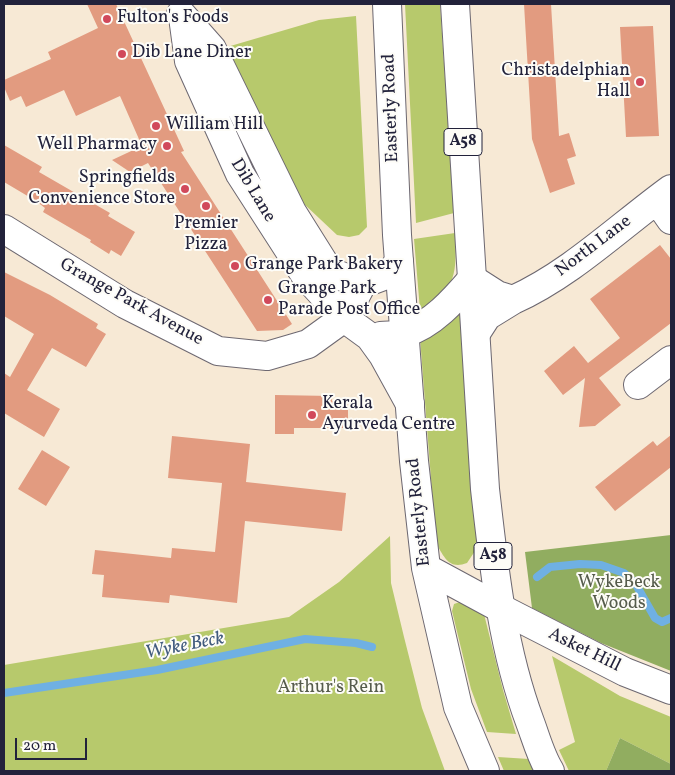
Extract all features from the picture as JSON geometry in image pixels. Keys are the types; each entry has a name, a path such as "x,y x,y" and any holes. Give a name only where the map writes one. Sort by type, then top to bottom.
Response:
{"street":[{"name":"A58","path":"455,4 485,489 492,555 500,608 517,688 550,771"},
{"name":"Easterly Road","path":"388,6 399,262 410,404 426,568 458,707 485,771"},
{"name":"Dib Lane","path":"179,10 212,49 292,212 329,271 348,279 373,280 389,274 399,262"},
{"name":"Dib Lane","path":"179,10 189,62 246,184 305,275 344,318 370,337 383,355 410,404"},
{"path":"246,184 270,167"},
{"name":"North Lane","path":"476,333 487,316 513,300 535,290 666,203"},
{"name":"Grange Park Avenue","path":"4,229 125,304 218,351 267,356 308,344 344,318"},
{"path":"370,337 404,334 422,325 443,310 472,279 497,295 513,300"},
{"path":"344,318 364,280"},
{"path":"638,385 671,360"},
{"path":"461,587 478,584 488,572 492,555"},
{"name":"Asket Hill","path":"426,568 625,672 671,690"}],"green space":[{"path":"405,4 440,4 454,213 416,223"},
{"path":"356,16 367,227 359,235 349,237 337,235 303,203 227,47 319,20"},
{"path":"455,233 455,269 448,288 441,296 420,310 414,239"},
{"path":"460,312 477,548 467,563 456,565 448,561 436,543 420,338"},
{"name":"WykeBeck Woods","path":"671,535 671,671 601,643 532,608 525,552"},
{"name":"Arthur's Rein","path":"390,536 391,583 422,708 445,771 4,771 4,665 289,617 339,582"},
{"path":"460,602 484,614 516,734 487,732 471,689 452,611 454,604"},
{"path":"552,656 620,696 671,717 671,764 620,738 606,771 569,771 559,750 575,742"},
{"path":"620,738 671,764 671,771 606,771"},
{"path":"498,757 529,759 535,771 504,771"}],"building":[{"path":"87,4 116,4 184,151 181,152 292,324 283,330 257,331 148,163 130,172 112,160 142,146 120,96 76,116 64,90 26,107 21,96 10,101 4,87 4,80 51,59 48,52 98,28"},
{"path":"524,4 551,4 559,136 569,133 576,156 567,159 575,184 550,193 532,139"},
{"name":"Christadelphian Hall","path":"653,26 659,136 626,137 620,27"},
{"path":"4,145 42,167 39,172 110,213 108,216 135,232 121,256 111,250 109,254 90,242 91,240 43,212 45,208 36,201 4,182"},
{"path":"660,245 671,259 671,323 599,378 621,405 595,426 579,427 585,378 563,395 544,371 574,346 588,363 620,338 590,299"},
{"path":"4,272 50,295 98,324 96,328 106,334 86,367 52,348 27,390 60,409 44,437 4,413 4,373 10,377 34,334 4,316"},
{"name":"Kerala Ayurveda Centre","path":"275,395 332,396 332,401 348,401 348,428 294,428 294,434 275,434"},
{"path":"671,435 671,467 615,511 595,487 653,441 657,446"},
{"path":"172,436 250,444 246,482 346,493 342,531 245,521 237,603 170,595 169,603 102,597 104,575 92,574 95,550 171,558 172,548 215,552 222,483 168,478"},
{"path":"42,450 70,467 46,506 18,489"}],"waterway":[{"name":"Wyke Beck","path":"537,577 550,567 580,564 601,565 624,573 635,583 655,618 662,622 671,618"},
{"name":"Wyke Beck","path":"4,693 157,670 305,639 356,643 372,647"}],"place":[{"name":"Fulton's Foods","path":"107,19"},
{"name":"Dib Lane Diner","path":"122,54"},
{"name":"Christadelphian Hall","path":"640,82"},
{"name":"William Hill","path":"156,126"},
{"name":"Well Pharmacy","path":"167,146"},
{"name":"Springfields Convenience Store","path":"185,189"},
{"name":"Premier Pizza","path":"206,206"},
{"name":"Grange Park Bakery","path":"235,266"},
{"name":"Grange Park Parade Post Office","path":"268,300"},
{"name":"Kerala Ayurveda Centre","path":"312,415"}]}
